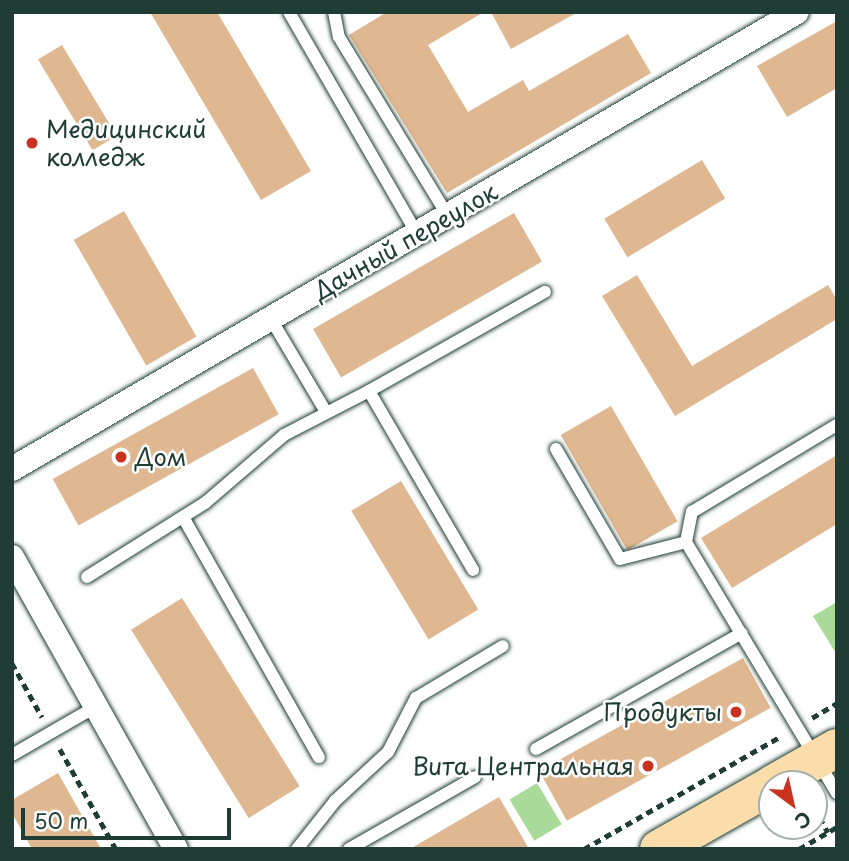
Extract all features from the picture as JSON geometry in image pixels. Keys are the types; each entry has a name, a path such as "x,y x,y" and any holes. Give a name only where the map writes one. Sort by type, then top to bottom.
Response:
{"main road":[{"path":"798,770 827,754"},
{"path":"659,849 758,793"}],"street":[{"name":"Дачный переулок","path":"12,469 797,12"},
{"path":"12,557 176,849"}],"lane":[{"path":"289,12 416,234"},
{"path":"334,12 339,37 449,216"},
{"path":"87,577 183,517 284,435 369,391 545,292"},
{"path":"271,319 326,412"},
{"path":"369,391 473,570"},
{"path":"837,425 692,512 686,542 798,726 827,754 837,793"},
{"path":"556,449 620,559 686,542"},
{"path":"183,517 319,757"},
{"path":"536,749 742,633"},
{"path":"297,849 335,801 388,752 416,698 503,646"},
{"path":"12,755 97,706"},
{"path":"349,849 475,776"}],"path":[{"path":"12,663 116,849"},
{"path":"584,849 837,703"},
{"path":"828,832 837,827"},
{"path":"799,849 814,840"}],"green space":[{"path":"837,602 837,655 813,616"},
{"path":"537,783 562,824 534,841 510,799"}],"building":[{"path":"150,12 217,12 311,171 261,200"},
{"path":"387,12 484,12 428,45 468,112 523,80 529,91 628,34 651,73 447,193 349,35"},
{"path":"491,12 578,12 511,49"},
{"path":"837,21 837,88 787,117 757,66"},
{"path":"62,45 117,136 93,150 38,59"},
{"path":"702,160 725,199 627,257 604,219"},
{"path":"124,211 197,337 146,366 74,240"},
{"path":"514,213 542,261 341,377 313,329"},
{"path":"637,275 692,366 828,285 837,300 837,319 675,416 602,296"},
{"path":"253,368 279,414 78,525 53,479"},
{"path":"611,406 678,521 627,550 561,435"},
{"path":"837,455 837,524 732,588 701,538"},
{"path":"401,481 478,610 429,639 351,511"},
{"path":"182,598 300,786 249,818 131,630"},
{"path":"743,658 771,708 567,821 539,771"},
{"path":"58,773 101,849 32,849 12,813 12,800"},
{"path":"499,797 529,849 410,849"}],"place":[{"name":"Медицинский колледж","path":"32,143"},
{"name":"Дом","path":"121,457"},
{"name":"Продукты","path":"736,712"},
{"name":"Вита Центральная","path":"648,766"}]}
